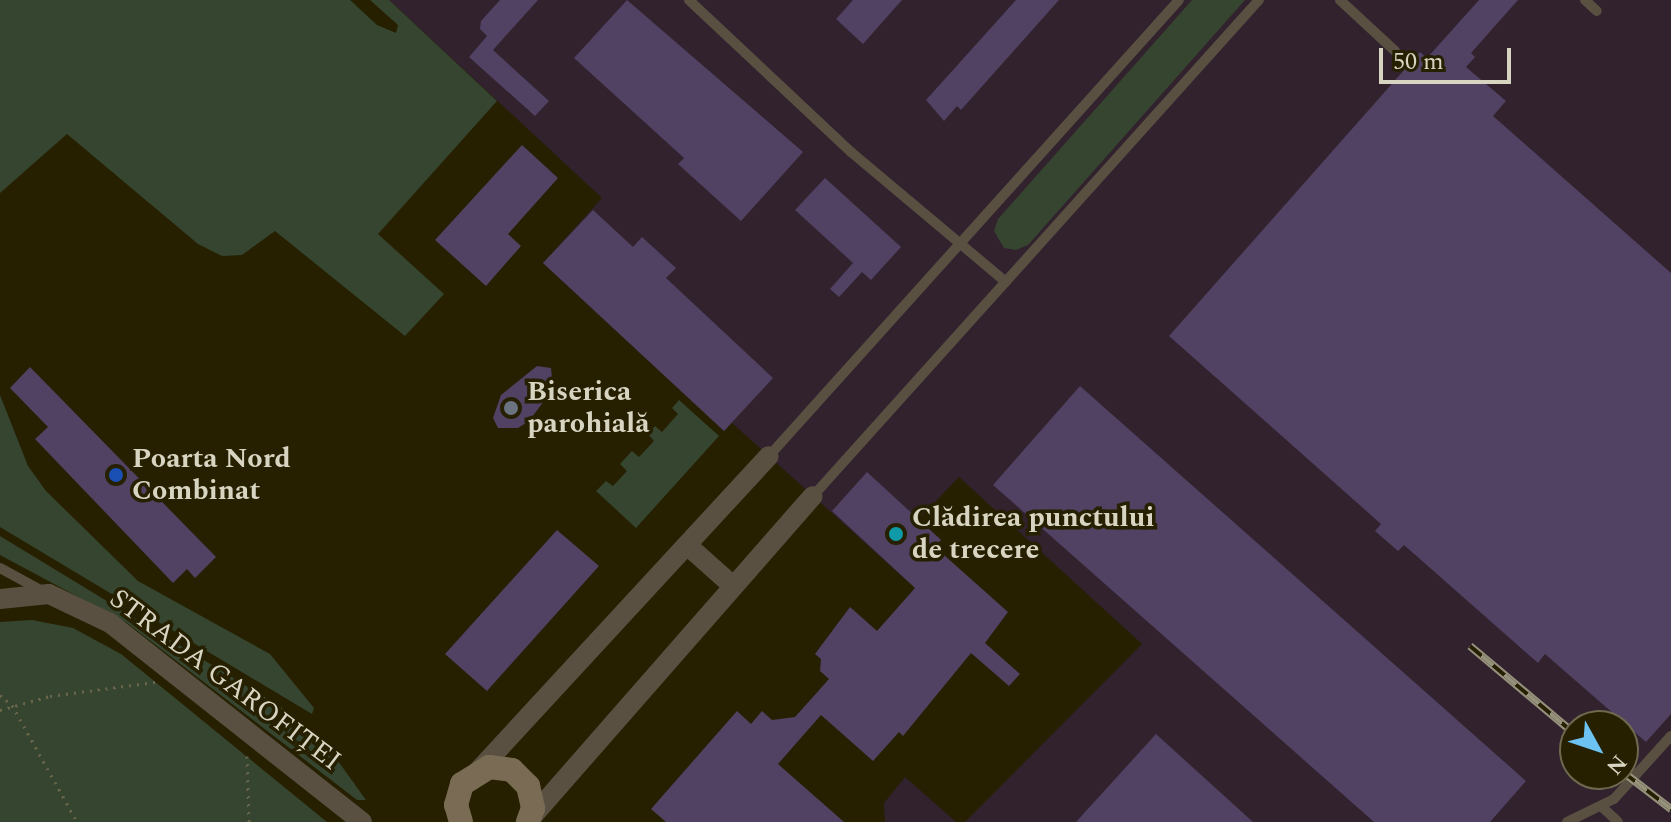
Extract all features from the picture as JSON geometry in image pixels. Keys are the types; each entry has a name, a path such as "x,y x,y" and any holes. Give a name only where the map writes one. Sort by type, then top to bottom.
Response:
{"street":[{"path":"461,822 458,794 769,456"},
{"path":"529,821 813,496"},
{"path":"687,545 733,586"},
{"path":"0,599 49,594"},
{"name":"STRADA GAROFIȚEI","path":"49,594 136,642 362,822"},
{"path":"479,770 501,767 521,777 532,796 529,821"}],"lane":[{"path":"689,0 851,152 1006,282"},
{"path":"769,456 1179,0"},
{"path":"813,496 1259,0"},
{"path":"1340,0 1395,51"},
{"path":"1585,0 1597,11"},
{"path":"0,568 49,594"},
{"path":"1567,822 1614,799 1671,736"},
{"path":"1601,806 1618,822"}],"path":[{"path":"0,710 12,705 167,681"},
{"path":"0,695 12,705 77,822"},
{"path":"246,745 249,822"}],"shaded area":[{"path":"389,0 1671,0 1671,822 965,822 1142,644 959,477 919,519 941,540 905,579 732,423 724,431 543,263 602,198"},
{"path":"905,777 956,822 885,822 884,803"}],"green space":[{"path":"0,0 350,0 377,25 396,33 398,25 370,0 389,0 497,101 378,234 444,294 405,336 275,231 242,255 222,256 198,244 67,134 0,193"},
{"path":"1192,0 1245,0 1028,245 1016,250 1004,248 994,231 998,219"},
{"path":"0,395 28,466 46,491 138,581 270,654 314,708 312,714 0,527"},
{"path":"679,400 719,436 636,528 596,491 606,481 613,486 627,471 620,464 632,451 639,457 654,441 648,434 655,426 662,432 678,414 672,408"},
{"path":"0,536 296,716 323,740 366,800 357,800 127,623 0,555"},
{"path":"32,620 73,628 121,654 327,822 0,822 0,622"}],"building":[{"path":"500,0 538,0 493,50 549,101 535,116 469,57 487,36 480,29 481,21"},
{"path":"627,0 803,152 741,221 678,164 684,158 574,58"},
{"path":"853,0 902,0 863,44 836,19"},
{"path":"1016,0 1059,0 961,110 957,106 944,121 926,100"},
{"path":"1479,0 1518,0 1471,53 1475,57 1466,67 1506,101 1493,116 1671,273 1671,714 1646,742 1639,736 1639,710 1609,710 1545,654 1538,663 1404,545 1398,551 1375,531 1381,524 1169,336 1420,52 1427,58"},
{"path":"522,145 558,178 508,234 521,246 486,286 435,240"},
{"path":"825,178 901,247 871,280 862,272 839,297 830,289 853,263 795,210"},
{"path":"593,210 633,247 642,237 676,268 666,278 773,378 724,431 543,263"},
{"path":"537,366 551,368 553,389 529,421 518,428 498,428 493,418 501,395"},
{"path":"30,367 216,557 195,578 187,569 173,583 35,439 48,427 10,388"},
{"path":"1080,386 1526,781 1490,822 1374,822 993,485"},
{"path":"867,472 941,540 935,547 1008,612 985,643 1020,674 1009,686 971,653 903,736 899,732 873,761 821,715 778,764 844,822 666,822 651,809 737,711 751,724 762,711 772,720 795,717 829,679 820,671 821,659 815,654 850,607 877,631 915,588 832,511"},
{"path":"557,530 599,566 487,691 445,654"},
{"path":"1156,734 1253,822 1076,822"}],"railway":[{"path":"1470,646 1559,721"},
{"path":"1639,784 1671,809"}],"place":[{"name":"Biserica parohială","path":"511,408"},
{"name":"Poarta Nord Combinat","path":"116,475"},
{"name":"Clădirea punctului de trecere","path":"896,534"}]}
